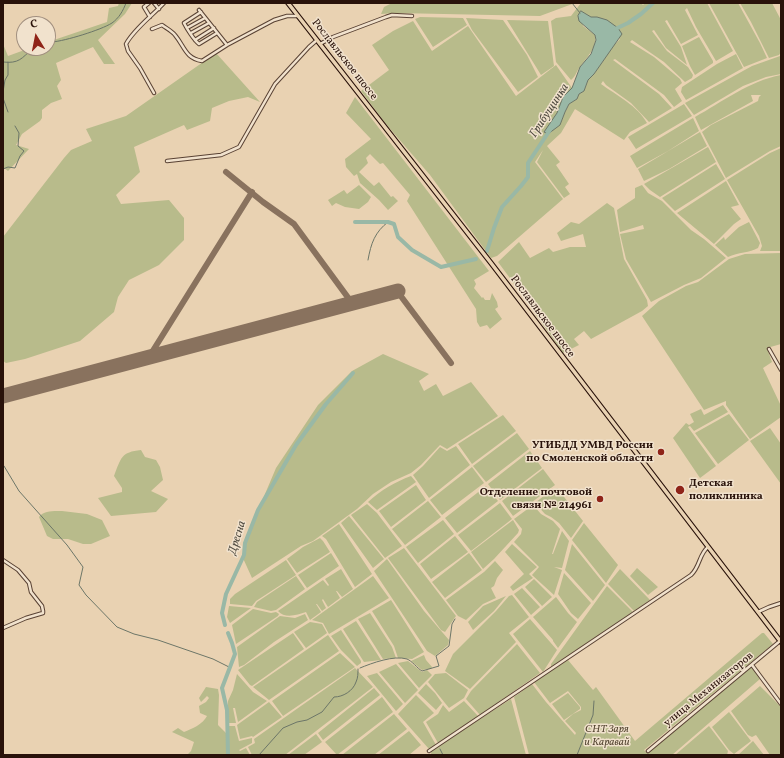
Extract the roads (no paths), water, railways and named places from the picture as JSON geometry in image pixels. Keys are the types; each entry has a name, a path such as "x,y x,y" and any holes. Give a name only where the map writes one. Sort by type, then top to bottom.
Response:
{"main road":[{"name":"Рославльское шоссе","path":"288,3 491,263 781,641"}],"street":[{"path":"149,3 144,7 150,17"},
{"path":"154,3 159,9"},
{"path":"154,94 140,68 128,52 126,44 138,28 164,3"},
{"path":"217,33 199,44 184,23 200,11 214,28 226,45"},
{"path":"320,44 333,37 392,15 412,16"},
{"path":"152,30 162,25 175,35 189,56 195,60 202,61 226,45 274,20 287,16 298,16"},
{"path":"187,28 205,18"},
{"path":"191,33 209,23"},
{"path":"195,40 214,28"},
{"path":"167,161 221,155 239,147 275,84 309,47 318,40"},
{"path":"769,349 781,370"},
{"path":"429,751 691,575 697,569 704,550 708,546"},
{"path":"3,560 18,570 29,583 31,592 42,606 43,611 42,613 3,628"},
{"path":"758,612 769,606 781,603"},
{"name":"улица Механизаторов","path":"648,750 781,641"},
{"path":"752,665 781,704"}],"waterway":[{"path":"56,41 83,35 112,23 117,19 126,3"},
{"path":"572,3 580,13"},
{"name":"Грибущинка","path":"613,30 628,23 653,3"},
{"path":"3,62 17,61 25,56"},
{"path":"3,92 5,80 8,75 8,62"},
{"path":"3,98 8,112"},
{"path":"3,169 8,167 15,168 24,151 18,146 19,133 15,126"},
{"name":"Грибущинка","path":"487,251 502,207 528,177 528,163 550,130"},
{"name":"Грибущинка","path":"355,222 388,222 394,224 398,237 412,250 441,267 476,259"},
{"path":"368,260 374,238 388,222"},
{"name":"Дресна","path":"225,625 222,613 226,594 244,555 245,543 258,510 296,445 326,404 353,373"},
{"path":"4,466 19,491 67,545 83,567 79,585 86,595 117,627 134,634 158,640 213,659 229,667"},
{"path":"360,668 377,662 396,658 407,659 422,671 439,666 436,656 449,646 452,624 455,619"},
{"name":"Дресна","path":"228,633 235,654 222,688 227,710 228,755"},
{"path":"259,755 283,728 297,722 307,720 322,712 334,697 344,695 350,691 357,680 358,669"},
{"path":"577,755 593,715 594,701"},
{"path":"440,749 443,755"}],"place":[{"name":"УГИБДД УМВД России по Смоленской области","path":"661,452"},
{"name":"Детская поликлиника","path":"680,490"},
{"name":"Отделение почтовой связи № 214961","path":"600,499"}],"park label":[{"name":"СНТ Заря и Каравай","path":"607,736"}]}
